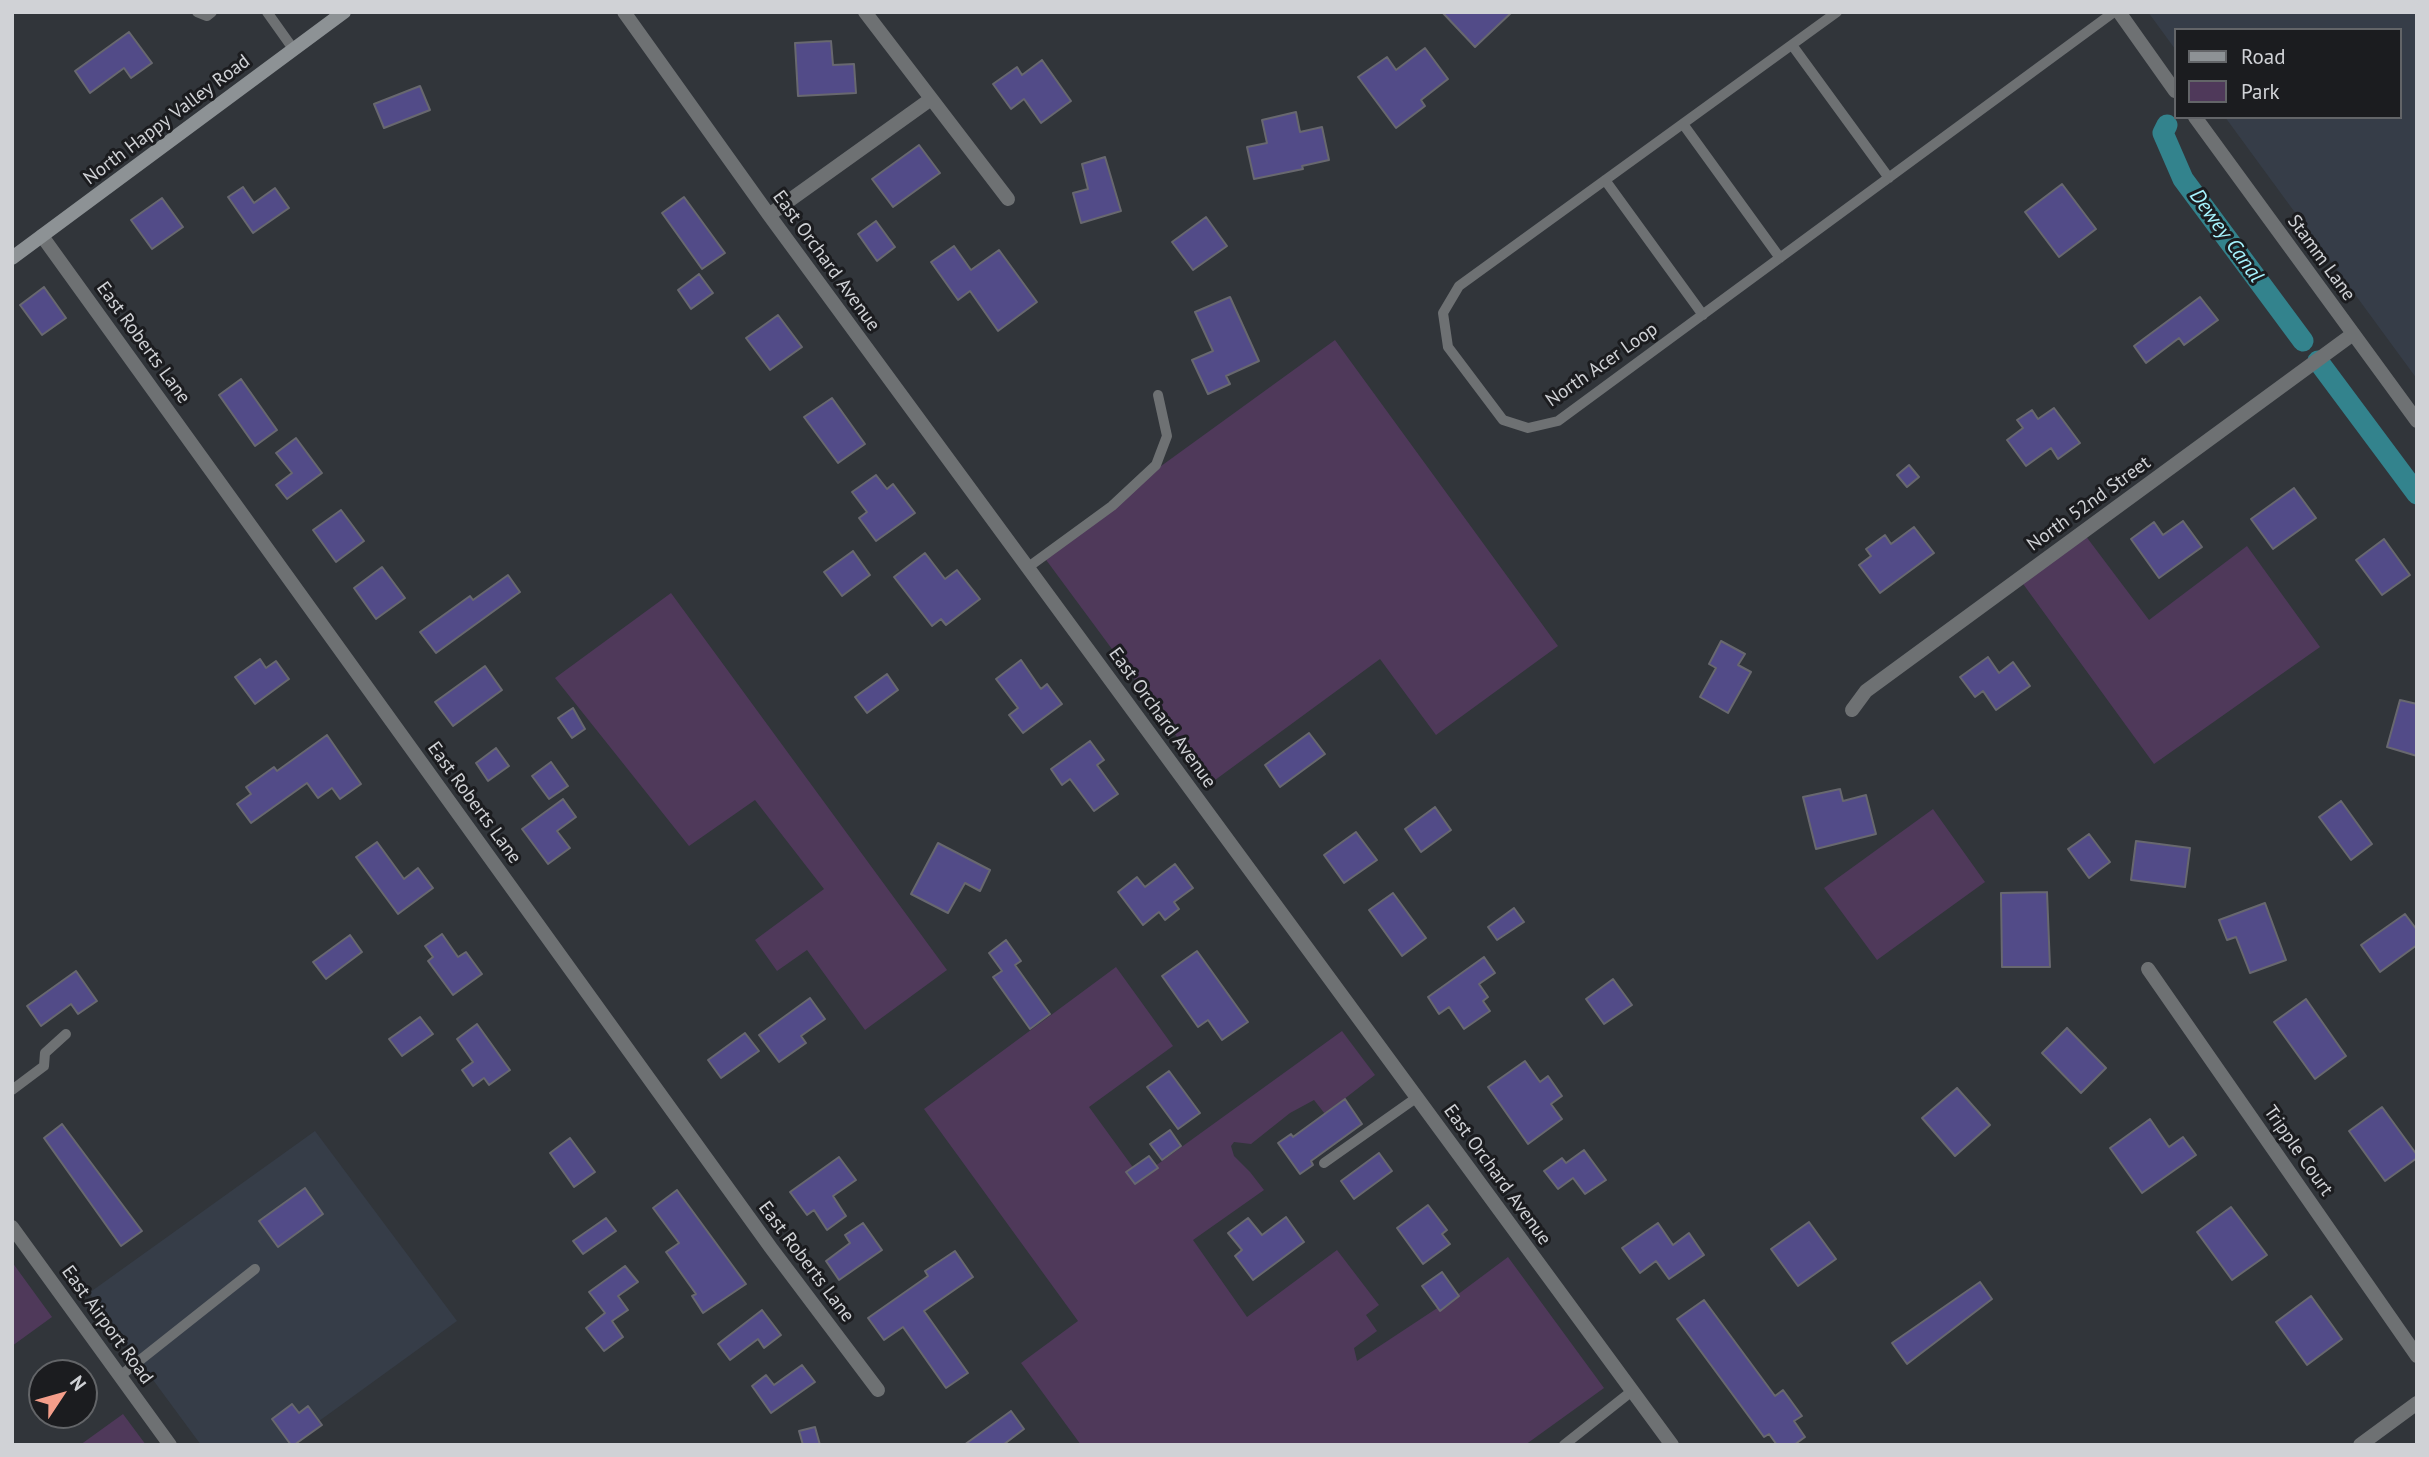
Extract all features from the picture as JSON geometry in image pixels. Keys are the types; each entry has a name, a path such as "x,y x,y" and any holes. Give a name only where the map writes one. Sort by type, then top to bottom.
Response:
{"main road":[{"name":"North Happy Valley Road","path":"12,258 344,12"}],"street":[{"name":"East Orchard Avenue","path":"624,12 1027,568 1672,1445"},
{"path":"865,12 1008,199"},
{"path":"2119,12 2174,90"},
{"path":"769,215 931,99"},
{"name":"Stamm Lane","path":"2196,119 2417,421"},
{"name":"East Roberts Lane","path":"42,236 771,1248 878,1390"},
{"name":"North 52nd Street","path":"1852,710 1866,691 2353,334"},
{"name":"Tripple Court","path":"2148,969 2417,1356"},
{"name":"East Airport Road","path":"12,1227 170,1445"},
{"path":"2360,1445 2417,1403"}],"lane":[{"path":"197,12 207,16 212,12"},
{"path":"267,12 294,50"},
{"name":"North Acer Loop","path":"1837,12 1459,286 1443,313 1448,347 1503,420 1528,428 1558,421 2114,12"},
{"path":"1792,45 1889,178"},
{"path":"1683,124 1780,258"},
{"path":"1605,180 1703,314"},
{"path":"1027,568 1112,506 1156,465 1167,436 1158,394"},
{"path":"12,1090 44,1066 45,1053 66,1034"},
{"path":"1324,1163 1416,1098"},
{"path":"120,1376 255,1269"},
{"path":"1564,1445 1632,1391"}],"shaded area":[{"path":"2148,12 2417,12 2417,379 2226,119 2401,119 2401,28 2174,28 2174,48"},
{"path":"315,1131 457,1321 286,1445 201,1445 89,1293"}],"green space":[{"path":"1335,340 1558,646 1436,735 1380,659 1211,783 1041,553"},
{"path":"2085,535 2149,620 2247,546 2320,647 2154,764 2021,581"},
{"path":"671,593 947,970 865,1030 807,950 777,971 755,940 824,889 755,800 689,846 555,678"},
{"path":"1933,809 1985,882 1877,960 1824,888"},
{"path":"1116,967 1173,1046 1089,1107 1140,1177 1342,1031 1375,1075 1325,1114 1314,1100 1290,1113 1251,1144 1234,1142 1231,1146 1234,1156 1264,1190 1193,1240 1247,1317 1337,1250 1379,1305 1366,1315 1377,1331 1354,1348 1357,1361 1457,1295 1508,1257 1604,1388 1525,1445 1081,1445 1021,1363 1078,1321 924,1109"},
{"path":"12,1262 52,1317 12,1346"},
{"path":"123,1414 146,1445 80,1445"}],"building":[{"path":"1442,12 1512,12 1475,47"},
{"path":"129,32 152,63 131,78 124,68 90,93 75,71"},
{"path":"831,41 833,65 854,64 856,93 798,96 795,43"},
{"path":"1425,48 1448,79 1421,100 1425,106 1396,128 1358,77 1387,57 1396,70"},
{"path":"1042,60 1071,101 1041,123 1024,99 1011,109 993,84 1017,67 1022,75"},
{"path":"420,86 430,110 384,128 374,104"},
{"path":"1296,112 1300,132 1322,127 1329,160 1302,166 1303,169 1254,179 1247,147 1267,143 1262,120"},
{"path":"919,145 940,173 893,207 872,179"},
{"path":"1105,157 1121,211 1081,223 1073,193 1088,189 1082,164"},
{"path":"2062,184 2096,229 2059,257 2025,212"},
{"path":"243,187 254,203 275,188 289,208 253,233 228,197"},
{"path":"684,197 725,253 702,269 662,213"},
{"path":"162,198 183,227 152,249 131,220"},
{"path":"1206,217 1227,246 1193,270 1172,242"},
{"path":"876,221 895,247 877,261 858,234"},
{"path":"954,246 971,270 999,250 1037,302 998,331 970,291 958,300 931,262"},
{"path":"699,274 713,293 691,309 678,290"},
{"path":"44,287 66,318 42,335 20,305"},
{"path":"1230,297 1259,361 1226,376 1230,384 1208,394 1192,360 1213,351 1195,312"},
{"path":"2200,297 2218,320 2184,345 2179,338 2146,363 2134,346"},
{"path":"778,315 802,347 770,370 746,338"},
{"path":"241,379 277,430 255,446 219,395"},
{"path":"832,398 865,444 838,463 804,417"},
{"path":"2054,408 2080,443 2058,459 2051,448 2026,466 2007,440 2023,428 2017,420 2032,410 2038,419"},
{"path":"296,438 322,473 287,499 276,485 292,473 276,453"},
{"path":"1909,465 1919,477 1907,487 1897,475"},
{"path":"876,475 887,489 893,484 915,513 876,541 859,518 867,512 852,492"},
{"path":"2294,488 2316,518 2273,549 2251,519"},
{"path":"341,510 364,541 336,562 313,530"},
{"path":"2183,521 2202,547 2159,578 2131,539 2154,522 2163,535"},
{"path":"1914,527 1934,553 1880,593 1859,565 1871,556 1866,549 1885,535 1891,544"},
{"path":"2384,539 2410,575 2382,595 2356,560"},
{"path":"853,551 870,575 842,596 824,572"},
{"path":"925,553 945,579 957,570 980,599 946,625 941,619 932,626 894,577"},
{"path":"382,567 405,598 376,619 354,588"},
{"path":"508,575 520,592 436,653 420,632 470,596 473,600"},
{"path":"1721,641 1745,654 1738,665 1751,672 1728,713 1700,697 1716,668 1709,664"},
{"path":"1988,657 1999,673 2013,662 2030,686 1996,710 1983,691 1975,697 1960,677"},
{"path":"260,659 266,668 276,661 289,679 255,704 235,677"},
{"path":"1021,660 1041,689 1047,684 1062,704 1023,733 1009,715 1018,708 996,679"},
{"path":"485,666 502,690 453,726 435,702"},
{"path":"887,674 898,690 867,713 855,697"},
{"path":"2400,700 2417,704 2417,756 2387,747"},
{"path":"573,708 585,729 572,738 558,718"},
{"path":"1309,733 1325,754 1280,787 1265,765"},
{"path":"327,735 361,784 340,799 332,788 318,798 307,783 251,823 237,804 251,794 246,787 274,767 277,771"},
{"path":"1090,741 1104,760 1097,765 1118,794 1094,811 1070,779 1062,785 1051,769"},
{"path":"496,748 509,766 488,781 476,763"},
{"path":"551,762 568,786 549,799 532,776"},
{"path":"1840,789 1843,801 1866,795 1876,834 1816,849 1803,797"},
{"path":"563,799 576,817 557,831 570,848 548,864 522,829"},
{"path":"2341,801 2372,844 2351,860 2319,817"},
{"path":"1435,807 1451,830 1421,852 1405,829"},
{"path":"1356,832 1377,860 1344,883 1324,855"},
{"path":"2089,834 2110,862 2089,878 2068,849"},
{"path":"2136,841 2190,848 2185,887 2131,880"},
{"path":"377,842 404,879 418,868 433,888 398,914 356,857"},
{"path":"938,843 990,870 980,891 965,883 948,913 911,894"},
{"path":"1175,864 1193,888 1174,902 1179,909 1165,920 1159,912 1143,925 1118,892 1137,877 1145,887"},
{"path":"2047,892 2050,967 2002,967 2001,893"},
{"path":"1393,893 1426,938 1402,956 1369,910"},
{"path":"2265,903 2286,960 2250,973 2236,937 2227,940 2219,920"},
{"path":"1514,908 1524,922 1497,940 1488,927"},
{"path":"2405,914 2417,930 2417,945 2380,972 2361,945"},
{"path":"442,934 458,957 466,952 482,974 453,995 428,961 433,957 425,946"},
{"path":"350,935 362,952 326,979 313,962"},
{"path":"1006,940 1021,961 1015,965 1050,1014 1030,1029 993,977 1002,971 989,953"},
{"path":"1197,951 1248,1022 1222,1040 1208,1020 1198,1027 1162,976"},
{"path":"1484,957 1495,973 1479,984 1488,997 1483,1001 1490,1011 1464,1029 1449,1007 1439,1014 1428,997"},
{"path":"76,971 97,1001 78,1014 71,1004 41,1026 27,1006"},
{"path":"1613,979 1632,1005 1604,1024 1586,999"},
{"path":"810,998 825,1019 801,1036 806,1043 779,1062 759,1035"},
{"path":"2306,999 2346,1056 2315,1079 2274,1022"},
{"path":"420,1017 433,1034 402,1056 389,1039"},
{"path":"477,1024 510,1070 489,1085 484,1078 473,1086 462,1070 473,1062 457,1039"},
{"path":"2067,1028 2106,1068 2081,1093 2042,1053"},
{"path":"745,1033 759,1051 721,1078 708,1060"},
{"path":"1525,1061 1540,1082 1548,1076 1562,1096 1551,1104 1562,1119 1528,1144 1488,1087"},
{"path":"1169,1071 1200,1113 1178,1129 1147,1087"},
{"path":"1957,1088 1990,1125 1955,1156 1922,1118"},
{"path":"1345,1099 1362,1124 1311,1161 1313,1165 1300,1174 1278,1143 1291,1134 1293,1137"},
{"path":"2382,1107 2417,1155 2417,1158 2385,1181 2349,1131"},
{"path":"2150,1119 2169,1147 2183,1137 2196,1155 2142,1193 2110,1148"},
{"path":"62,1124 142,1231 121,1246 44,1138"},
{"path":"1170,1130 1181,1146 1162,1160 1150,1144"},
{"path":"570,1138 595,1172 574,1187 550,1153"},
{"path":"1584,1150 1606,1180 1585,1194 1573,1178 1558,1189 1544,1171 1562,1158 1566,1163"},
{"path":"1379,1153 1392,1171 1354,1199 1341,1181"},
{"path":"1149,1156 1158,1168 1135,1184 1126,1172"},
{"path":"839,1157 856,1180 833,1196 846,1216 827,1230 814,1210 807,1215 790,1192"},
{"path":"305,1188 323,1214 278,1247 259,1221"},
{"path":"677,1190 746,1284 703,1313 692,1296 696,1294 666,1252 679,1243 653,1208"},
{"path":"1428,1205 1447,1230 1442,1234 1450,1244 1423,1264 1397,1228"},
{"path":"2231,1207 2267,1255 2232,1280 2197,1232"},
{"path":"1286,1217 1304,1242 1253,1280 1235,1256 1242,1250 1228,1233 1248,1218 1262,1235"},
{"path":"606,1218 616,1231 583,1254 573,1241"},
{"path":"1809,1222 1836,1259 1798,1286 1771,1249"},
{"path":"863,1223 882,1250 839,1280 826,1261 850,1243 845,1235"},
{"path":"1658,1223 1673,1245 1689,1233 1704,1255 1669,1279 1656,1261 1640,1273 1622,1248"},
{"path":"955,1251 973,1277 924,1311 968,1373 946,1388 903,1327 884,1340 868,1318 928,1276 925,1271"},
{"path":"625,1266 638,1282 618,1296 628,1310 612,1321 623,1337 604,1351 586,1328 605,1313 589,1292"},
{"path":"1442,1272 1459,1296 1440,1311 1422,1286"},
{"path":"1980,1282 1992,1299 1907,1364 1892,1343"},
{"path":"2311,1296 2342,1339 2307,1365 2276,1322"},
{"path":"1704,1300 1775,1396 1783,1390 1802,1416 1794,1421 1805,1437 1794,1445 1777,1445 1769,1434 1764,1437 1677,1319"},
{"path":"762,1310 781,1335 764,1348 758,1339 730,1360 718,1344"},
{"path":"802,1365 815,1382 771,1413 752,1386 766,1375 774,1385"},
{"path":"292,1404 299,1413 308,1406 322,1425 294,1445 291,1445 272,1419"},
{"path":"1011,1411 1024,1429 1003,1445 964,1445"},
{"path":"815,1427 820,1445 803,1445 799,1431"}],"waterway":[{"name":"Dewey Canal","path":"2167,125 2163,133 2183,179 2303,341"},
{"name":"Dewey Canal","path":"2318,361 2417,494"}]}
